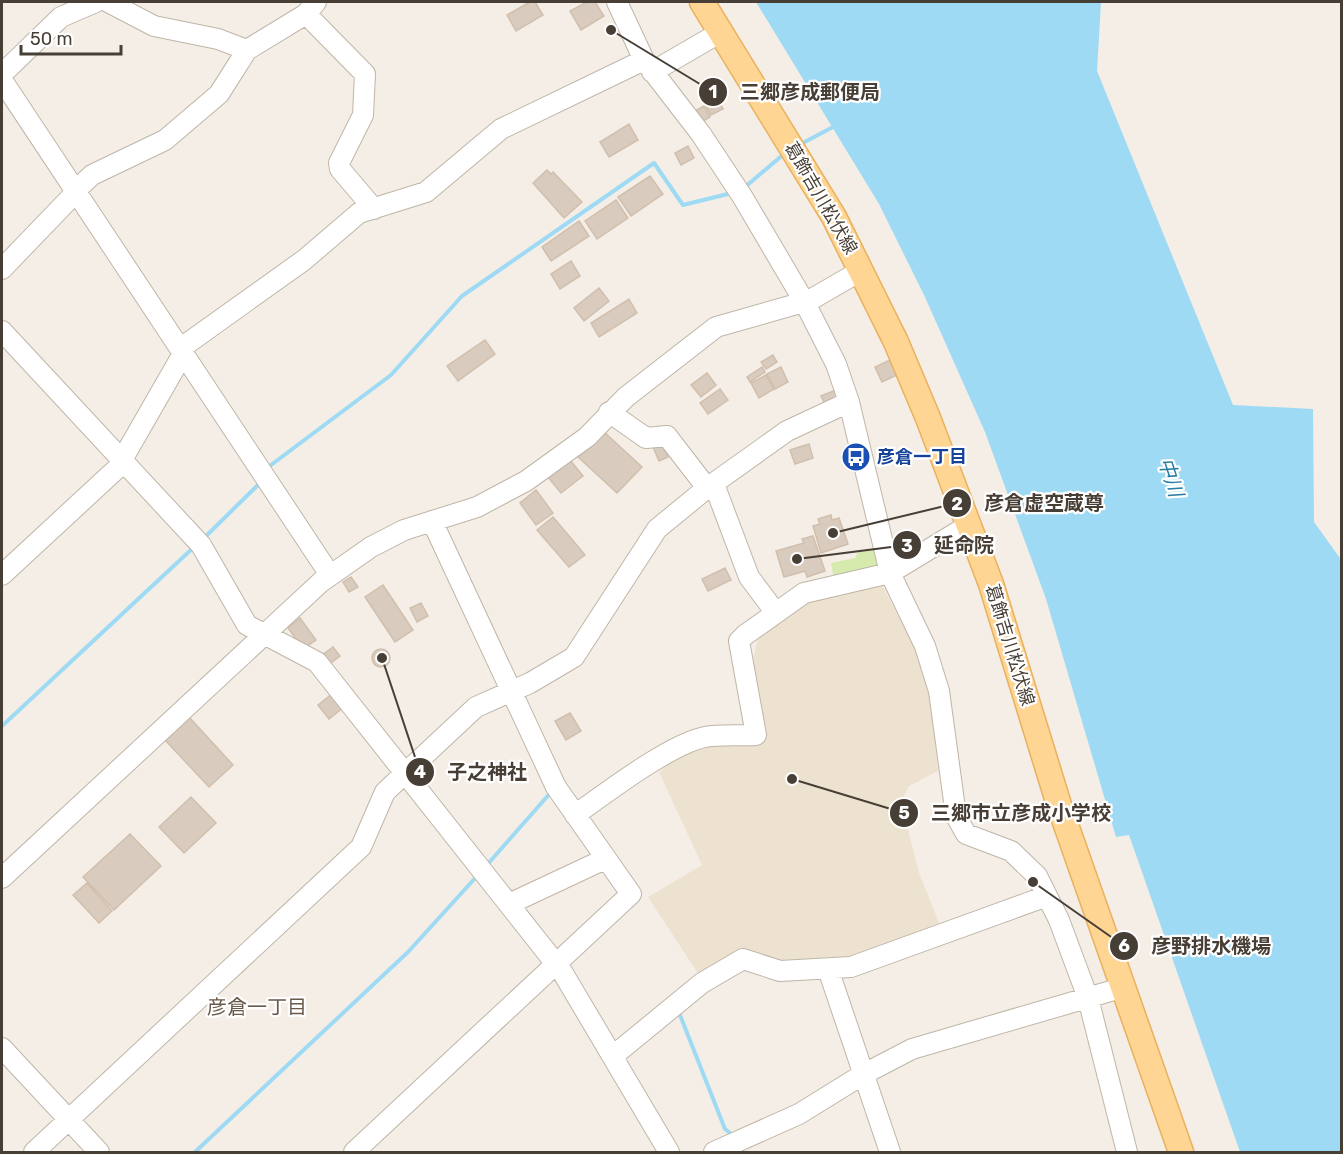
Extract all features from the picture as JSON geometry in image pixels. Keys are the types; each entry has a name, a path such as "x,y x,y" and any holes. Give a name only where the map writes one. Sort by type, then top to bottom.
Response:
{"main road":[{"name":"葛飾吉川松伏線","path":"702,2 802,162 862,270 924,407 991,584 1059,805 1121,988 1181,1152"}],"street":[{"path":"2,74 61,17 96,2"},
{"path":"108,2 154,26 218,39 247,50"},
{"path":"617,2 648,66 726,170 804,302 836,364 849,402 890,573 925,646 939,691 956,816 966,834 999,845 1026,864 1037,876 1088,998 1127,1152"},
{"path":"2,269 92,176 165,140 219,94 247,50 311,8 365,74 363,116 339,163 340,169 374,209"},
{"path":"2,575 123,461 182,350 304,260 359,213 426,192 501,129 721,32"},
{"path":"2,81 330,575"},
{"path":"2,878 262,634 330,575 371,547 404,530 477,507 510,491 586,437 609,412 716,327 804,302 862,270"},
{"path":"2,331 201,545 247,625 317,662 557,964 669,1152"},
{"path":"34,1152 361,847 385,792 476,707 530,683 574,657 657,530 710,486 787,431 849,402"},
{"path":"609,412 646,438 667,436 710,486 749,577 776,613"},
{"path":"354,1152 631,894 556,788 432,521"},
{"path":"574,815 682,746 706,737 756,735 739,641 776,613 812,589 890,573 969,525"},
{"path":"509,904 605,859"},
{"path":"613,1056 702,983 743,959 780,971 851,967 1047,896"},
{"path":"828,969 862,1075 890,1152"},
{"path":"714,1152 799,1114 862,1075 912,1049 1121,988"},
{"path":"2,1048 99,1152"}],"shaded area":[{"path":"881,583 915,648 929,683 938,771 909,786 901,802 919,873 939,923 865,955 769,961 699,975 648,897 702,865 659,772 677,757 712,746 763,743 750,672 758,639 810,599"}],"green space":[{"path":"875,549 879,568 834,579 831,563 855,558 858,552"}],"water":[{"name":"中川","path":"756,2 1101,2 1097,71 1233,405 1313,409 1314,522 1342,561 1341,1152 1240,1152 1129,835 1116,837 1046,599 985,432 924,295 879,204"}],"building":[{"path":"530,2 535,2 543,15 516,31 507,15"},
{"path":"587,2 595,2 604,16 581,30 570,11"},
{"path":"715,94 723,109 711,115 703,101"},
{"path":"704,106 710,117 700,123 693,112"},
{"path":"629,124 638,140 609,157 600,142"},
{"path":"688,146 694,158 681,165 675,153"},
{"path":"547,170 551,174 553,172 582,202 564,218 533,183"},
{"path":"650,176 663,194 631,216 618,197"},
{"path":"616,200 628,218 597,239 585,221"},
{"path":"579,221 589,236 551,261 542,247"},
{"path":"571,261 580,276 560,289 551,274"},
{"path":"599,288 609,301 584,321 574,308"},
{"path":"629,299 637,313 599,337 591,323"},
{"path":"485,340 495,354 458,381 447,366"},
{"path":"773,355 777,362 766,369 761,362"},
{"path":"890,360 897,375 882,382 875,367"},
{"path":"762,367 765,372 750,382 747,377"},
{"path":"781,367 788,382 775,389 767,374"},
{"path":"707,373 716,385 701,397 691,385"},
{"path":"766,375 774,389 759,398 751,383"},
{"path":"720,389 728,400 708,414 700,403"},
{"path":"836,390 840,400 826,406 821,396"},
{"path":"602,430 642,467 617,493 578,457"},
{"path":"662,443 668,457 659,461 653,447"},
{"path":"809,444 813,458 795,464 790,450"},
{"path":"570,460 583,476 561,493 548,477"},
{"path":"536,490 553,513 536,525 520,503"},
{"path":"831,515 832,520 839,518 848,544 821,553 813,526 820,524 818,519"},
{"path":"553,517 585,555 569,567 537,530"},
{"path":"813,536 825,571 807,577 805,571 784,577 776,551 804,543 802,539"},
{"path":"725,568 731,580 708,591 702,579"},
{"path":"351,577 358,587 349,592 343,582"},
{"path":"383,585 413,630 395,642 365,597"},
{"path":"421,603 428,616 417,622 410,608"},
{"path":"300,618 316,640 303,649 288,628"},
{"path":"333,647 340,656 328,665 321,656"},
{"path":"381,649 387,652 390,658 387,664 381,667 375,664 372,658 375,652"},
{"path":"333,693 344,707 329,719 318,705"},
{"path":"570,713 581,731 566,740 555,721"},
{"path":"189,717 233,765 209,787 165,740"},
{"path":"191,797 216,823 184,853 159,827"},
{"path":"130,834 161,866 114,910 83,877"},
{"path":"87,883 112,911 99,923 73,895"}],"waterway":[{"path":"799,145 833,127"},
{"path":"745,187 785,153"},
{"path":"267,468 391,375 462,296 654,163 683,205 732,193"},
{"path":"204,538 261,482"},
{"path":"2,726 194,547"},
{"path":"486,866 552,791"},
{"path":"195,1152 408,952 477,876"},
{"path":"678,1010 725,1129 734,1136"}],"place":[{"name":"三郷彦成郵便局","path":"611,30"},
{"name":"彦倉一丁目","path":"856,457"},
{"name":"彦倉虚空蔵尊","path":"833,533"},
{"name":"延命院","path":"797,559"},
{"name":"子之神社","path":"382,658"},
{"name":"三郷市立彦成小学校","path":"792,779"},
{"name":"彦野排水機場","path":"1033,882"}],"district":[{"name":"彦倉一丁目","path":"257,1007"}]}
